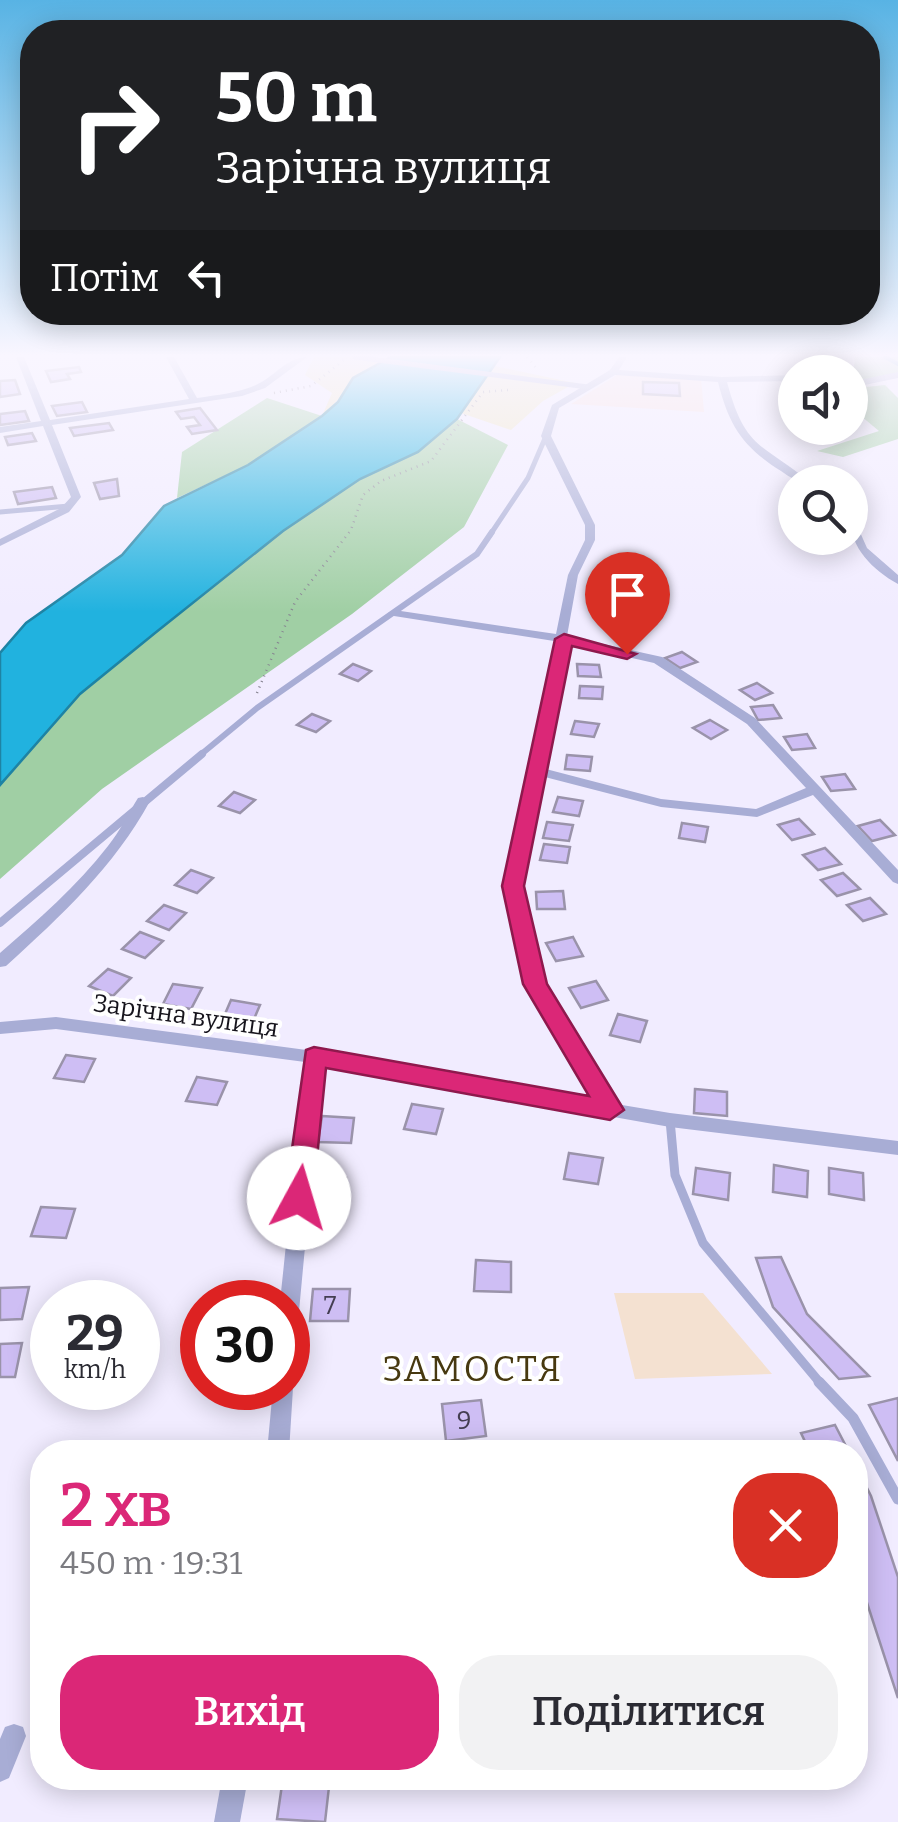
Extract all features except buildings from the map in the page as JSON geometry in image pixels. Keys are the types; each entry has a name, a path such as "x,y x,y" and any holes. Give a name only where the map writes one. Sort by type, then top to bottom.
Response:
{"street":[{"path":"0,543 69,506 75,491 53,442"},
{"path":"549,442 590,525 590,540 573,575 564,639 513,886 535,984 610,1110"},
{"path":"748,442 778,465"},
{"path":"868,554 898,580"},
{"path":"394,612 564,639 658,660 750,721 898,879"},
{"path":"537,771 661,803 757,814 814,790"},
{"path":"0,962 60,908 131,827 143,801"},
{"name":"Зарічна вулиця","path":"0,1028 56,1022 314,1057 670,1120 898,1148"},
{"path":"292,1280 314,1057"},
{"path":"279,1440 281,1410"},
{"path":"0,1769 14,1736"},
{"path":"227,1822 233,1790"}],"lane":[{"path":"0,923 257,708 477,554 528,478 543,442"},
{"path":"0,512 69,506"},
{"path":"670,1120 674,1176 703,1243 793,1354 853,1418 865,1440"},
{"path":"868,1445 898,1499"}],"path":[{"path":"257,708 253,704 295,602 350,530 363,495 381,480 431,461 445,442"}],"shaded area":[{"path":"614,1293 703,1293 772,1374 635,1379"}],"green space":[{"path":"198,442 283,442 248,465 177,498 182,452"},
{"path":"430,442 508,445 464,527 352,614 102,789 0,879 0,785 80,694 283,531 360,479 418,452"},
{"path":"889,442 843,457 817,451 836,445"}],"water":[{"path":"283,442 430,442 418,452 360,479 283,531 155,633 80,694 0,785 0,653 26,623 122,555 164,506 248,465"}],"district":[{"name":"ЗАМОСТЯ","path":"473,1369"}],"route":[{"path":"299,1198 314,1057 610,1110 535,984 513,886 564,639 627,654"}]}
